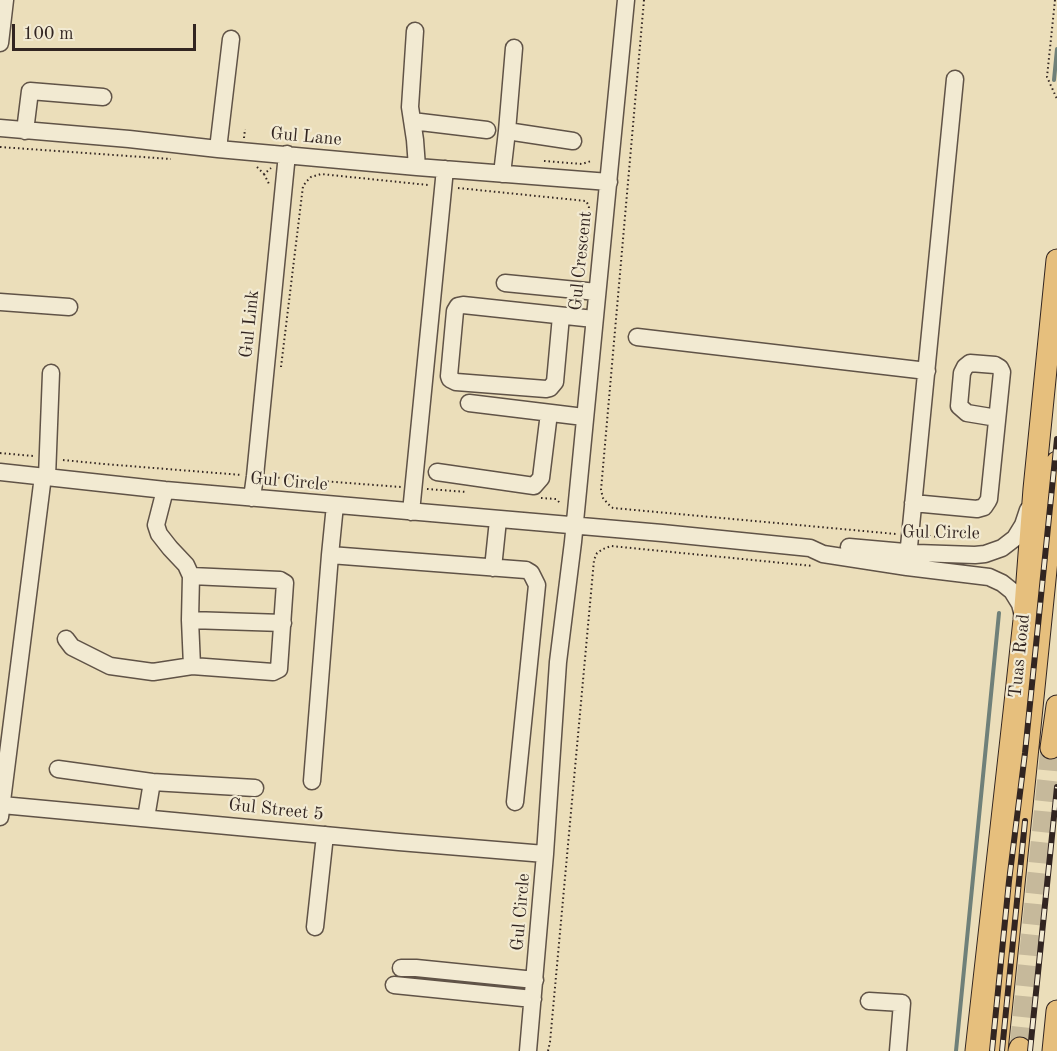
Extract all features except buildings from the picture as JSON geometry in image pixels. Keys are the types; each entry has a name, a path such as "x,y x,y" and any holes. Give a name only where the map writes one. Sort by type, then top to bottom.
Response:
{"main road":[{"name":"Tuas Road","path":"976,1051 1024,620 1034,489 1057,262"},
{"name":"Tuas Road","path":"997,1051 1057,462"},
{"path":"1052,748 1057,706"},
{"path":"1053,1051 1056,1021"}],"street":[{"path":"0,43 5,0"},
{"name":"Gul Crescent","path":"574,526 626,0"},
{"path":"415,31 410,107 417,167"},
{"path":"218,149 231,39"},
{"path":"502,174 514,48"},
{"path":"908,560 955,79"},
{"path":"25,131 30,91 103,97"},
{"path":"412,121 487,130"},
{"name":"Gul Lane","path":"0,129 147,140 286,161 417,167 609,182"},
{"path":"507,131 573,141"},
{"name":"Gul Link","path":"252,498 286,161"},
{"path":"411,512 445,169"},
{"path":"505,283 597,292"},
{"path":"0,302 69,307"},
{"path":"561,316 555,382 550,388 456,382 450,379 455,311 458,306 594,319"},
{"path":"637,337 927,371"},
{"path":"1,811 48,458 51,373"},
{"path":"469,403 584,417"},
{"path":"436,472 534,486 541,478 549,413"},
{"path":"913,503 977,509 986,506 989,499 997,418"},
{"name":"Gul Circle","path":"0,472 165,490 662,533 810,548 823,554 908,560 995,579 1006,585 1017,598 1024,620"},
{"name":"Gul Circle","path":"908,560 985,554 1002,548 1020,533 1034,489"},
{"path":"165,490 156,525 159,534 186,565 191,576 192,666"},
{"path":"312,782 335,505"},
{"path":"493,568 498,520"},
{"name":"Gul Circle","path":"530,1044 558,662 574,526"},
{"path":"330,555 526,570 531,573 537,585 515,802"},
{"path":"66,639 72,647 110,666 153,672 192,666 273,672 279,669 285,583 280,579 191,576"},
{"path":"190,620 283,623"},
{"path":"58,769 152,782 255,788"},
{"path":"146,818 152,782"},
{"name":"Gul Street 5","path":"1,811 146,818 545,854"},
{"path":"315,927 325,835"},
{"path":"401,968 535,980"},
{"path":"394,986 533,999"},
{"path":"869,1001 902,1003 898,1051"}],"path":[{"path":"644,0 601,490 603,498 614,508 910,536 984,540"},
{"path":"1055,0 1047,77 1057,99"},
{"path":"0,147 173,160"},
{"path":"254,166 264,174 274,166 286,161 303,169 311,177"},
{"path":"0,453 104,464 473,492"},
{"path":"532,497 556,499 561,503"},
{"path":"548,1051 594,560 597,553 611,546 822,567"}],"waterway":[{"path":"1054,80 1057,49"},
{"path":"956,1051 999,613"}],"tunnel":[{"path":"1020,1048 1051,748"}],"railway":[{"path":"992,1051 1057,439"},
{"path":"1030,1051 1057,787"},
{"path":"1002,1051 1025,821"}]}
